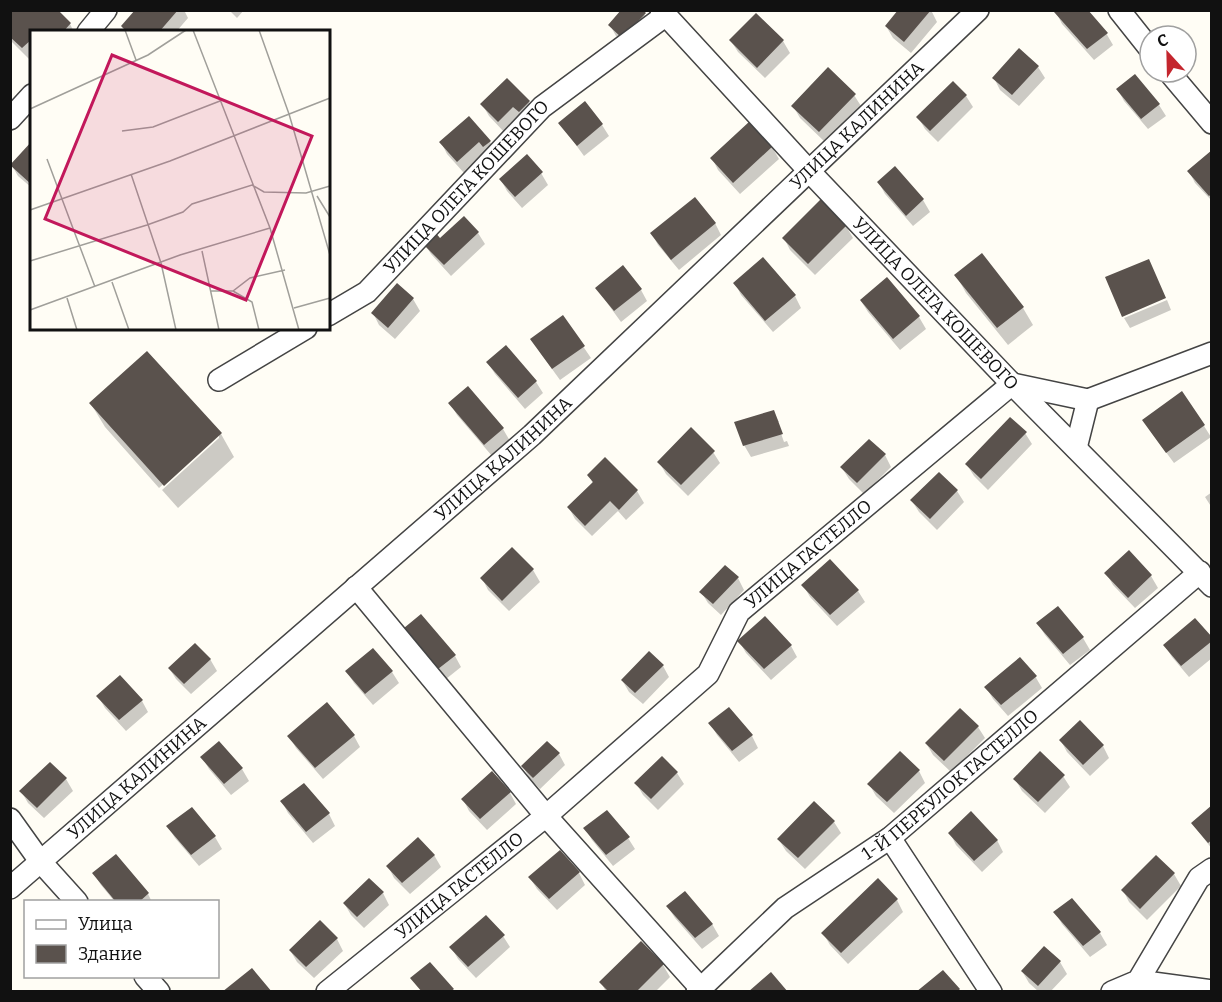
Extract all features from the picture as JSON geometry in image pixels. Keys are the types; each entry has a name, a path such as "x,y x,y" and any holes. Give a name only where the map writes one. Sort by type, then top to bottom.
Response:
{"street":[{"path":"89,30 106,10"},
{"name":"УЛИЦА КАЛИНИНА","path":"10,888 532,435 978,10"},
{"path":"1119,10 1138,34"},
{"name":"УЛИЦА ОЛЕГА КОШЕВОГО","path":"330,314 367,292 542,107 663,13 810,172 1012,384 1206,579"},
{"path":"1179,84 1212,123"},
{"path":"10,119 30,97"},
{"path":"219,380 303,330"},
{"path":"1012,384 1088,400 1212,353"},
{"name":"УЛИЦА ГАСТЕЛЛО","path":"327,992 546,816 708,674 739,612 1012,384"},
{"path":"1076,448 1088,400"},
{"name":"1-Й ПЕРЕУЛОК ГАСТЕЛЛО","path":"701,990 785,908 890,838 1206,579"},
{"path":"356,587 546,816 701,990"},
{"path":"10,819 40,861 75,900"},
{"path":"890,838 991,992"},
{"path":"1138,981 1199,878 1212,869"},
{"path":"147,978 159,992"},
{"path":"1112,992 1138,981 1212,991"}],"building":[{"path":"12,10 58,10 71,23 65,30 30,30 30,41 22,48 10,37"},
{"path":"135,10 178,10 161,30 125,30 121,26"},
{"path":"621,10 643,10 646,13 622,38 608,25"},
{"path":"898,10 931,10 904,42 885,26"},
{"path":"1055,10 1088,10 1108,33 1087,49 1054,12"},
{"path":"756,13 784,40 757,68 729,40"},
{"path":"1019,48 1039,66 1012,95 992,78"},
{"path":"828,67 856,94 819,132 791,106"},
{"path":"1135,74 1138,78 1138,84 1143,84 1160,104 1141,119 1116,89"},
{"path":"507,78 530,101 519,112 513,107 498,122 480,104"},
{"path":"953,81 967,95 930,131 916,117"},
{"path":"585,101 603,124 577,146 558,123"},
{"path":"469,116 491,141 483,147 479,142 457,162 439,142"},
{"path":"750,121 773,146 733,183 710,158"},
{"path":"30,143 30,183 10,165"},
{"path":"1212,150 1212,194 1209,196 1187,171"},
{"path":"527,154 543,172 515,197 499,179"},
{"path":"895,166 924,199 906,216 877,182"},
{"path":"695,197 716,223 671,260 650,233"},
{"path":"821,199 847,225 808,264 782,238"},
{"path":"464,216 479,232 444,265 422,243 434,231 440,238"},
{"path":"982,253 1024,307 997,328 954,275"},
{"path":"763,257 796,295 765,321 733,283"},
{"path":"1149,259 1166,298 1122,317 1105,277"},
{"path":"623,265 642,289 614,311 595,288"},
{"path":"887,277 920,316 893,339 860,300"},
{"path":"397,283 414,298 388,328 371,313"},
{"path":"563,315 585,346 552,369 530,339"},
{"path":"506,345 537,381 518,398 486,362"},
{"path":"147,351 222,433 164,486 89,403"},
{"path":"468,386 504,428 484,445 448,403"},
{"path":"1182,391 1205,425 1166,453 1142,420"},
{"path":"774,410 783,434 743,446 734,422"},
{"path":"1010,417 1027,432 981,479 965,464"},
{"path":"691,427 715,451 681,485 657,462"},
{"path":"869,439 886,454 857,483 840,467"},
{"path":"605,457 638,490 619,510 610,501 585,526 567,507 593,482 587,475"},
{"path":"939,472 958,490 930,519 910,500"},
{"path":"512,547 534,569 502,601 480,578"},
{"path":"1129,550 1152,575 1128,598 1104,573"},
{"path":"830,559 859,590 830,615 801,585"},
{"path":"725,565 739,577 713,604 699,592"},
{"path":"1058,606 1084,637 1063,654 1036,623"},
{"path":"421,614 456,655 438,669 404,628"},
{"path":"765,616 792,645 764,669 737,641"},
{"path":"1195,618 1212,637 1212,641 1181,666 1163,645"},
{"path":"195,643 211,659 184,684 168,668"},
{"path":"373,648 393,671 365,694 345,671"},
{"path":"649,651 664,665 635,693 621,680"},
{"path":"1020,657 1037,676 1001,705 984,687"},
{"path":"120,675 143,700 119,720 96,696"},
{"path":"327,702 355,735 315,768 287,736"},
{"path":"729,707 753,735 732,751 708,723"},
{"path":"960,708 979,726 944,761 925,743"},
{"path":"1080,720 1104,745 1083,765 1059,740"},
{"path":"219,741 243,768 224,784 200,757"},
{"path":"547,741 560,753 533,778 521,766"},
{"path":"900,751 920,770 887,802 867,784"},
{"path":"1040,751 1065,775 1038,802 1013,779"},
{"path":"662,756 678,772 651,799 634,783"},
{"path":"50,762 67,778 37,808 19,791"},
{"path":"492,771 511,792 480,819 461,799"},
{"path":"304,783 330,813 306,832 280,801"},
{"path":"814,801 835,821 798,858 777,839"},
{"path":"1212,805 1212,840 1208,843 1191,823"},
{"path":"192,807 216,836 191,855 166,826"},
{"path":"607,810 630,837 606,855 583,828"},
{"path":"971,811 998,840 974,861 948,833"},
{"path":"418,837 435,855 402,883 386,866"},
{"path":"560,850 580,872 549,899 528,877"},
{"path":"116,854 149,893 141,900 114,900 92,873"},
{"path":"1156,855 1175,873 1140,909 1121,890"},
{"path":"369,878 384,892 357,917 343,903"},
{"path":"878,878 898,899 841,953 821,933"},
{"path":"685,891 713,924 695,938 666,906"},
{"path":"1072,898 1101,932 1083,946 1053,912"},
{"path":"486,915 505,935 468,967 449,947"},
{"path":"320,920 338,938 306,967 289,950"},
{"path":"641,941 664,964 636,992 609,992 599,982"},
{"path":"1044,946 1061,961 1038,986 1021,971"},
{"path":"430,962 454,989 450,992 422,992 410,978"},
{"path":"252,968 272,992 222,992"},
{"path":"943,970 960,989 957,992 916,992"},
{"path":"771,972 788,992 748,992"}]}
